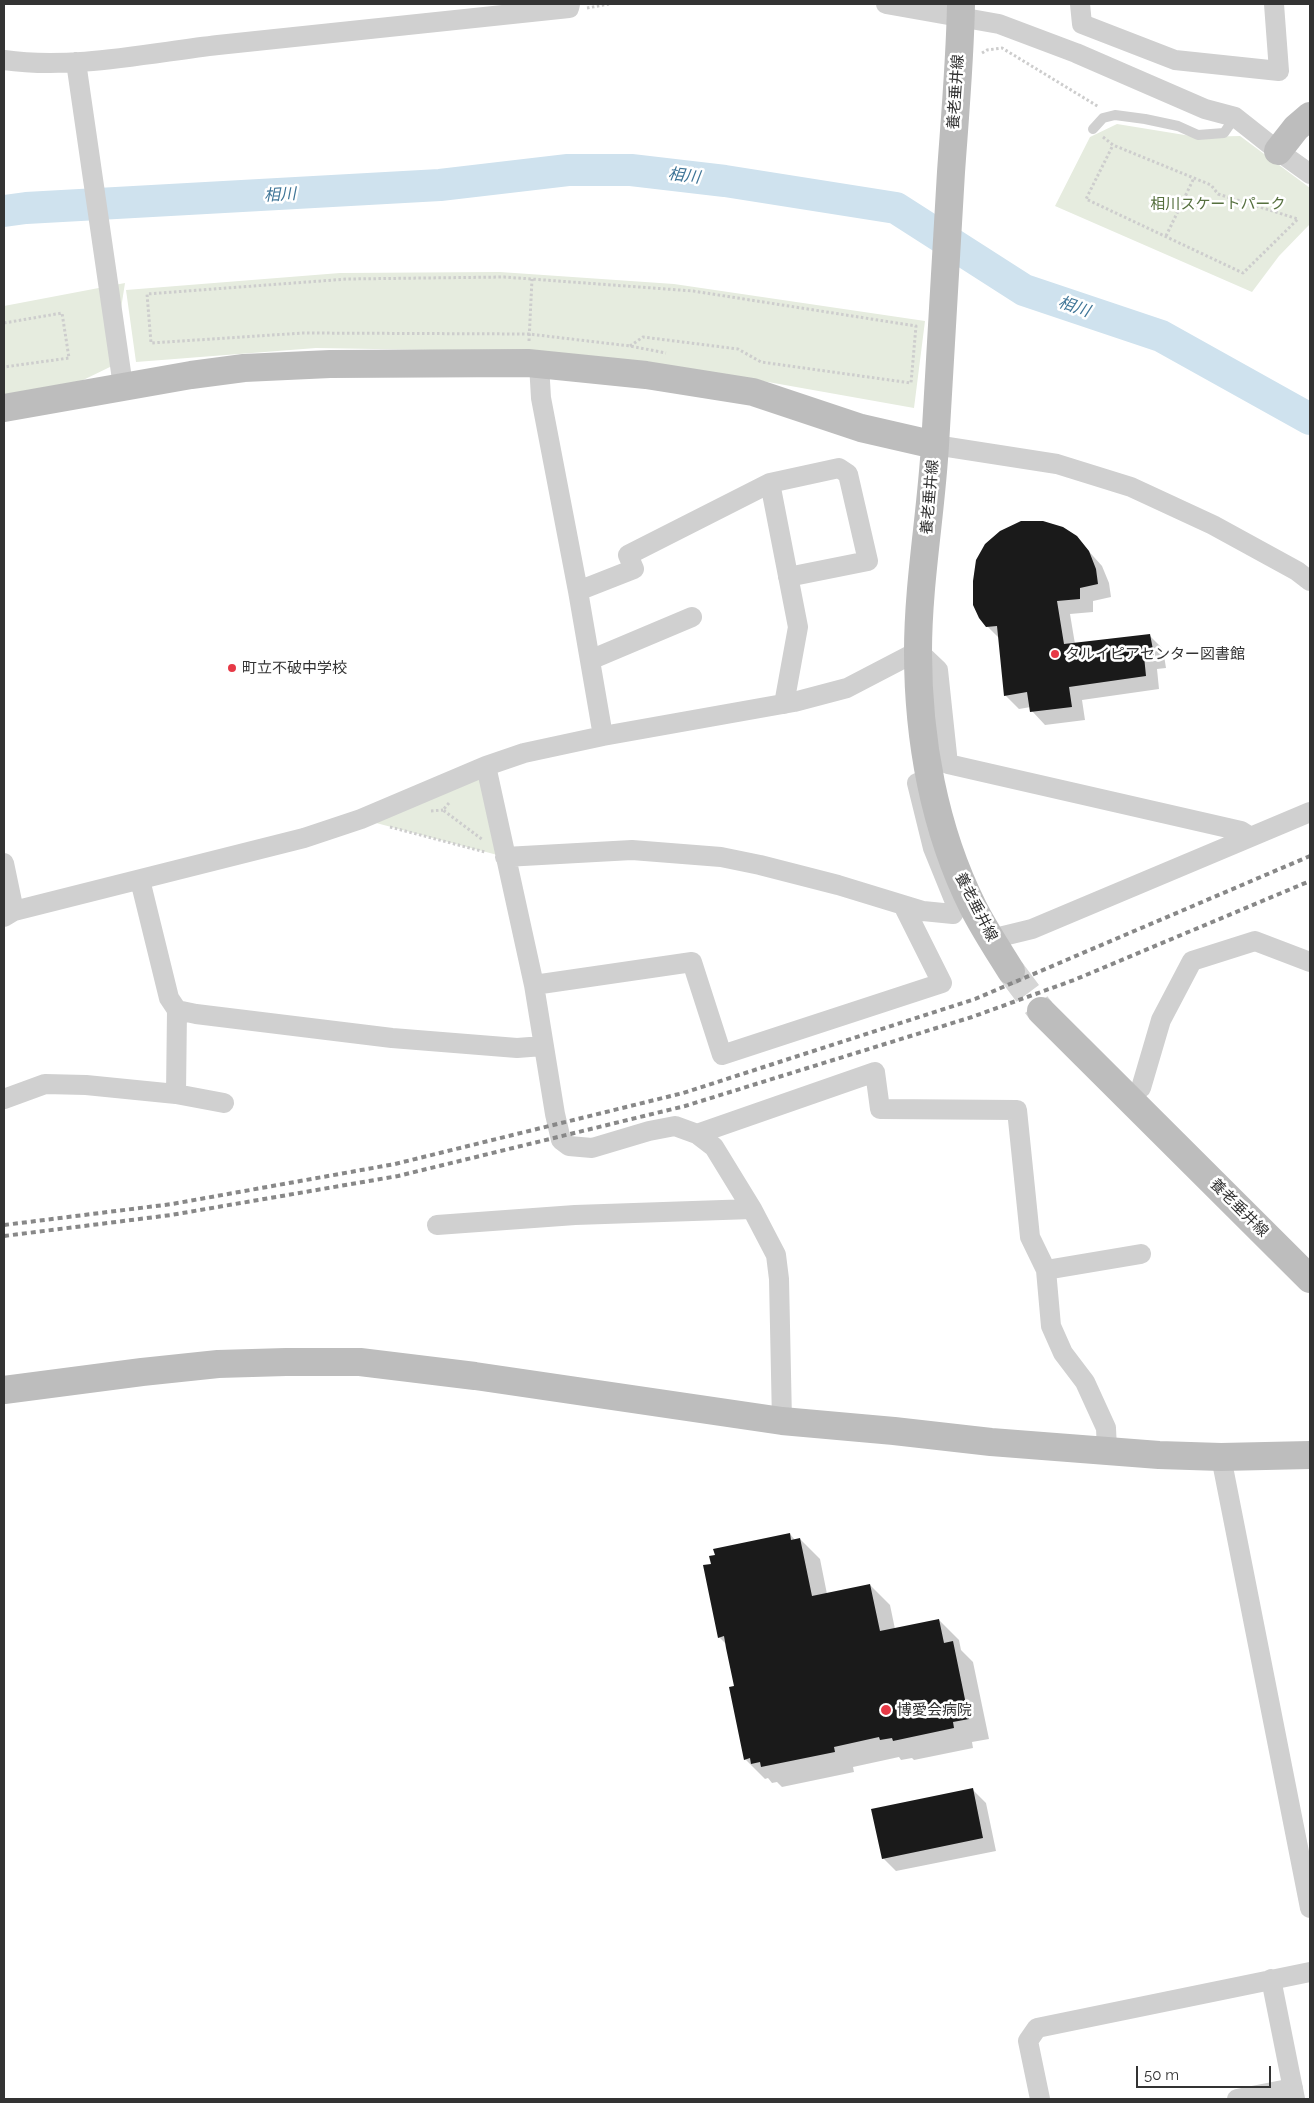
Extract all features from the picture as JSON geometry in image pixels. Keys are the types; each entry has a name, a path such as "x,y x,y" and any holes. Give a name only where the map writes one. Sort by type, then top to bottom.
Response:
{"street":[{"path":"4,60 77,70 219,45 569,8 570,4"},
{"path":"886,4 961,11 1076,53 1205,109 1235,117 1310,174"},
{"path":"1080,4 1082,24 1175,60 1279,70 1274,4"},
{"name":"養老垂井線","path":"961,11 966,56 936,408 935,445 918,651 920,695 931,786 955,866 972,906 1012,971"},
{"path":"77,70 122,377"},
{"path":"1278,151 1296,128 1310,116"},
{"path":"4,408 122,377 244,368 330,364 539,364 646,375 753,392 861,428 935,445 1057,464 1131,487 1214,525 1297,571 1310,581"},
{"path":"539,364 541,398 604,736"},
{"path":"578,591 634,569 628,555 770,483 838,468 848,474 868,561 788,578"},
{"path":"770,483 798,627 784,704"},
{"path":"590,660 692,617"},
{"path":"4,863 9,914 304,838 361,819 486,766 524,753 604,736 784,704 847,688 918,651 938,670 948,764 1240,831 1249,836"},
{"path":"486,766 534,985 543,1046 561,1140 569,1146 592,1148 649,1131 675,1126 697,1134 714,1146 752,1209 776,1255 779,1278 782,1421"},
{"path":"505,857 632,850 721,857 777,869 923,911 953,914 956,906 933,848 917,783"},
{"path":"990,938 1032,929 1238,844 1249,836 1310,812"},
{"path":"140,880 169,998 177,1010 176,1094"},
{"path":"534,985 692,962 722,1054 942,983 903,905"},
{"path":"1142,1088 1161,1020 1192,961 1256,941 1310,962"},
{"path":"177,1010 196,1014 392,1038 517,1048 543,1046"},
{"name":"養老垂井線","path":"1041,1010 1310,1279"},
{"path":"697,1134 875,1072 880,1109 1017,1110 1030,1237 1046,1270 1051,1326 1063,1353 1085,1382 1092,1397 1106,1428 1107,1450"},
{"path":"4,1099 45,1084 86,1085 176,1094 224,1103"},
{"path":"437,1226 575,1215 752,1209"},
{"path":"1046,1270 1141,1254"},
{"path":"4,1390 218,1364 360,1362 475,1376 782,1421 991,1442 1159,1455 1222,1457 1310,1455"},
{"path":"1222,1457 1310,1908"},
{"path":"1040,2099 1028,2040 1037,2028 1310,1972"},
{"path":"1237,2099 1294,2094 1271,1979"}],"lane":[{"path":"1092,129 1104,118 1115,115 1178,126 1198,135 1208,135 1224,132 1235,117"}],"path":[{"path":"966,56 1002,48 1098,105 1107,117"},
{"path":"1092,129 1112,145 1211,185 1218,194 1298,220 1243,273 1086,199 1112,145"},
{"path":"1166,236 1194,178"},
{"path":"630,346 643,336 738,349 761,362 911,383 916,326 693,291 504,277 347,279 147,294 151,343 303,333 529,334 630,346 668,354"},
{"path":"529,334 532,279"},
{"path":"4,323 62,313 69,358 4,367"},
{"path":"456,797 443,810 505,857"},
{"path":"361,819 505,857"}],"green space":[{"name":"相川スケートパーク","path":"1117,124 1197,137 1240,136 1310,188 1310,224 1279,256 1252,292 1055,206 1090,137"},
{"path":"500,272 674,284 925,321 914,408 768,382 550,352 316,348 136,362 126,290 340,273"},
{"path":"125,283 112,366 77,383 4,397 4,306"},
{"path":"486,766 505,857 361,819"}],"building":[{"path":"1021,521 1043,521 1063,527 1077,536 1089,551 1096,569 1098,584 1080,588 1080,599 1057,601 1064,644 1150,634 1154,655 1144,656 1146,676 1069,687 1072,707 1030,712 1027,692 1004,696 997,626 986,627 979,618 973,605 973,581 976,560 985,544 1000,531"},
{"path":"790,1533 791,1540 800,1538 812,1596 870,1584 880,1631 939,1619 944,1643 953,1641 969,1719 953,1722 954,1728 893,1741 892,1738 880,1740 879,1737 834,1747 835,1752 761,1767 760,1762 751,1764 750,1758 744,1760 729,1687 734,1686 724,1636 718,1638 703,1565 711,1564 709,1556 715,1555 713,1549"},
{"path":"973,1788 983,1838 882,1859 871,1809"}],"waterway":[{"name":"相川","path":"4,211 26,208 440,185 568,170 631,170 725,181 896,208 1024,290 1161,336 1310,419"}],"tunnel":[{"path":"1011,971 1041,1011"}],"railway":[{"path":"4,1225 172,1204 395,1164 683,1093 975,999 1310,856"},
{"path":"4,1236 171,1215 398,1176 685,1106 972,1017 1074,980 1310,881"}],"place":[{"name":"タルイピアセンター図書館","path":"1055,654"},
{"name":"町立不破中学校","path":"232,668"},
{"name":"博愛会病院","path":"886,1710"}]}
